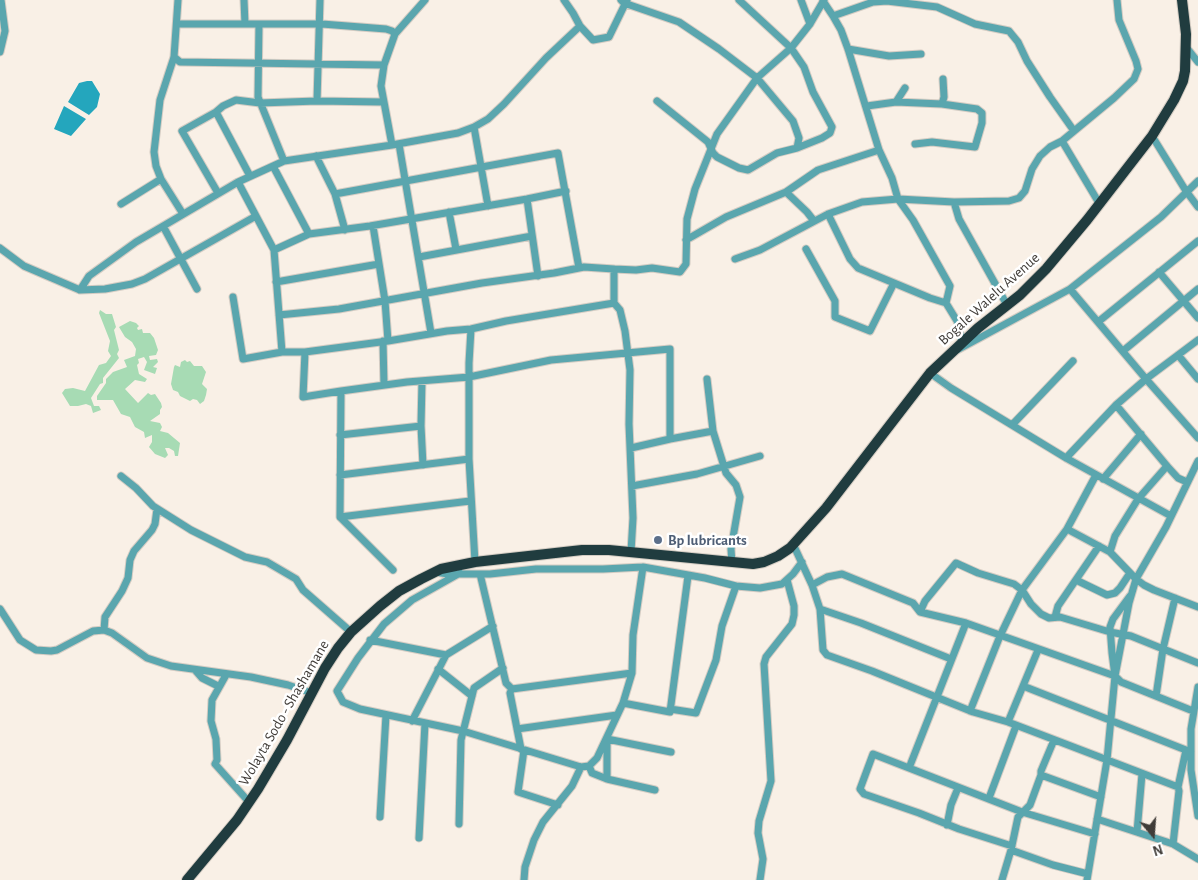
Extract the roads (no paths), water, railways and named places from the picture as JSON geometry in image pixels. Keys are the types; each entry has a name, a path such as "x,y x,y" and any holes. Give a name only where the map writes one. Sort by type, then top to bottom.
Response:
{"highway":[{"name":"Bogale Walelu Avenue","path":"778,556 792,546 826,508 930,373 962,342 1020,295 1046,269 1152,136 1167,114 1183,81 1186,47 1182,0"},
{"name":"Wolayta Sodo - Shashamane","path":"187,880 214,849 249,802 287,740 334,655 351,632 365,618 399,592 435,572 475,562 582,550 631,552 753,564 778,556"}],"street":[{"path":"0,52 5,31 1,0"},
{"path":"178,0 174,57 160,100 154,152 156,166 161,179 183,214"},
{"path":"244,0 244,24"},
{"path":"317,102 320,0"},
{"path":"426,0 395,34 384,65 382,86 383,102 406,181 431,333"},
{"path":"564,0 580,26 593,40 609,37 624,1 679,22 757,78 793,121 799,138 797,148"},
{"path":"657,101 708,142 717,157 731,165 748,170 777,153 797,148 830,133 832,127 813,92 804,67 791,48 739,0"},
{"path":"801,0 810,24"},
{"path":"279,315 339,309 482,283 538,276 591,266 636,270 652,268 680,272 686,264 687,220 695,190 717,134 757,78 791,48 810,24 824,0"},
{"path":"824,0 841,30 867,106 879,150 892,178 898,198 913,220 950,286 946,303"},
{"path":"735,259 760,250 828,214 862,202 898,198 954,202 1009,201 1020,198 1025,191 1032,169 1040,156 1050,147 1062,141 1134,79 1138,69 1134,54 1119,20 1117,0"},
{"path":"833,16 873,2 887,1 937,7 975,24 1009,31 1018,42 1027,61 1050,98 1074,131"},
{"path":"177,24 320,24 386,29 395,34"},
{"path":"259,24 257,91 260,103 284,161"},
{"path":"80,290 89,276 136,242 238,182 284,161 395,145 458,133 474,126 488,118 504,104 546,58 580,26"},
{"path":"1186,47 1198,62"},
{"path":"848,49 889,56 921,54"},
{"path":"174,57 180,62 384,65"},
{"path":"942,104 944,97 943,78"},
{"path":"896,102 906,88"},
{"path":"218,193 182,131 223,106 236,100 260,103 383,102"},
{"path":"867,106 896,102 942,104 977,109 982,113 982,122 975,147 932,142 915,144"},
{"path":"216,112 250,176"},
{"path":"474,126 488,206"},
{"path":"1152,136 1186,191 1198,206"},
{"path":"1062,141 1099,203"},
{"path":"686,240 726,217 786,192 818,170 879,150"},
{"path":"336,194 558,153 579,268"},
{"path":"316,156 336,194 345,230"},
{"path":"273,166 309,234"},
{"path":"120,204 161,179"},
{"path":"948,356 1070,289 1161,217 1198,181"},
{"path":"238,182 274,250 282,352"},
{"path":"274,250 309,234 373,226 566,191"},
{"path":"786,192 814,221"},
{"path":"527,199 538,276"},
{"path":"954,202 959,219 1007,305"},
{"path":"450,212 456,249"},
{"path":"828,214 850,259 858,268 946,303 957,321 962,342"},
{"path":"0,248 24,266 80,290 105,289 132,284 145,279 256,216"},
{"path":"162,226 197,289"},
{"path":"373,226 385,301 384,385"},
{"path":"419,257 532,236"},
{"path":"1098,322 1198,241"},
{"path":"806,249 835,301 835,317 870,331 894,283"},
{"path":"276,282 379,264"},
{"path":"614,269 614,303 620,310 628,352 630,384 633,518 631,552"},
{"path":"1159,272 1198,318"},
{"path":"1070,289 1198,438"},
{"path":"1123,352 1198,290"},
{"path":"233,297 243,358 282,352 305,352 431,333 471,329 506,321 614,303"},
{"path":"471,329 469,459 470,502 475,562"},
{"path":"1066,458 1116,405 1146,379 1198,340"},
{"path":"305,352 304,397 384,385 469,377 551,360 670,349 670,439"},
{"path":"1178,355 1198,379"},
{"path":"1012,425 1074,361"},
{"path":"930,373 1066,458 1171,516"},
{"path":"708,379 713,431 723,467 726,474 736,485 740,497 731,549 732,563"},
{"path":"422,381 422,464"},
{"path":"341,391 340,517 393,570"},
{"path":"1116,405 1178,478 1187,482"},
{"path":"340,435 421,426"},
{"path":"630,448 713,431"},
{"path":"970,711 1000,636 1022,590 1067,529 1099,477 1141,434"},
{"path":"632,486 697,474 760,456"},
{"path":"340,474 469,459"},
{"path":"1095,834 1022,812 872,754 860,789 864,794 919,812 1052,865 1088,877 1095,834 1097,819 1107,760 1115,676 1132,594 1136,579 1171,516 1198,461"},
{"path":"1110,552 1115,536 1138,499 1167,466"},
{"path":"121,476 157,509 191,530 245,557 266,562 296,579 303,590 351,632"},
{"path":"340,517 470,502"},
{"path":"104,630 105,617 122,592 128,578 130,560 134,551 155,524 157,509"},
{"path":"1067,529 1110,552 1136,579 1154,590 1198,607"},
{"path":"792,546 802,562 820,609 822,650 827,655 872,670 970,711 1008,722 1178,787"},
{"path":"1055,617 1058,606 1099,546"},
{"path":"435,572 480,574 536,569 603,570 643,567 705,578 736,586 760,588 782,584 802,562"},
{"path":"920,612 925,601 956,563 978,573 1014,584 1022,590 1031,604 1041,614 1049,618 1060,617 1110,632 1131,636 1198,662"},
{"path":"524,880 525,867 534,840 543,822 558,805 585,766 597,758 623,703 632,673 633,635 643,567"},
{"path":"1076,580 1107,595 1115,593 1130,573"},
{"path":"460,574 412,600 384,624 370,640 337,691 343,702 360,709 463,730 523,750 585,766 592,773 607,779 654,790"},
{"path":"480,574 506,683 512,689"},
{"path":"812,585 827,577 842,574 913,603 920,612 966,623 1115,676 1120,682 1193,711"},
{"path":"623,703 670,712 688,576"},
{"path":"760,880 763,859 758,833 759,821 771,782 764,664 766,657 792,624 794,606 787,580"},
{"path":"670,709 696,713 716,660 722,626 736,586"},
{"path":"1115,676 1110,632 1114,619 1132,594"},
{"path":"1156,696 1163,649 1175,598"},
{"path":"0,609 20,640 36,650 57,650 93,631 104,630 112,633 147,658 172,666 251,677 312,693"},
{"path":"820,609 952,659"},
{"path":"909,768 966,623"},
{"path":"412,720 446,655 493,626"},
{"path":"370,640 446,655"},
{"path":"1008,722 1038,650"},
{"path":"459,824 461,740 474,688 503,668"},
{"path":"438,669 472,696"},
{"path":"195,670 202,678 218,686"},
{"path":"512,689 632,673"},
{"path":"226,675 218,686 212,700 211,721 216,739 217,760 215,764 249,802"},
{"path":"1024,686 1189,751"},
{"path":"1173,844 1178,787 1189,751 1193,711 1198,687"},
{"path":"512,689 510,693 523,750 518,792 558,805"},
{"path":"380,817 386,715"},
{"path":"517,729 617,715"},
{"path":"420,838 425,723"},
{"path":"989,798 1016,726"},
{"path":"607,739 671,752"},
{"path":"607,739 607,779"},
{"path":"1002,880 1012,848 1018,817 1030,805 1041,770 1054,740"},
{"path":"1189,751 1198,816"},
{"path":"1137,832 1142,774"},
{"path":"1041,775 1101,797"},
{"path":"947,824 950,805 958,788"},
{"path":"1097,819 1173,844 1198,859"}],"water":[{"path":"92,81 100,94 97,107 89,115 68,102 79,83"},
{"path":"64,106 86,119 71,136 54,129"}],"place":[{"name":"Bp lubricants","path":"658,540"}]}
